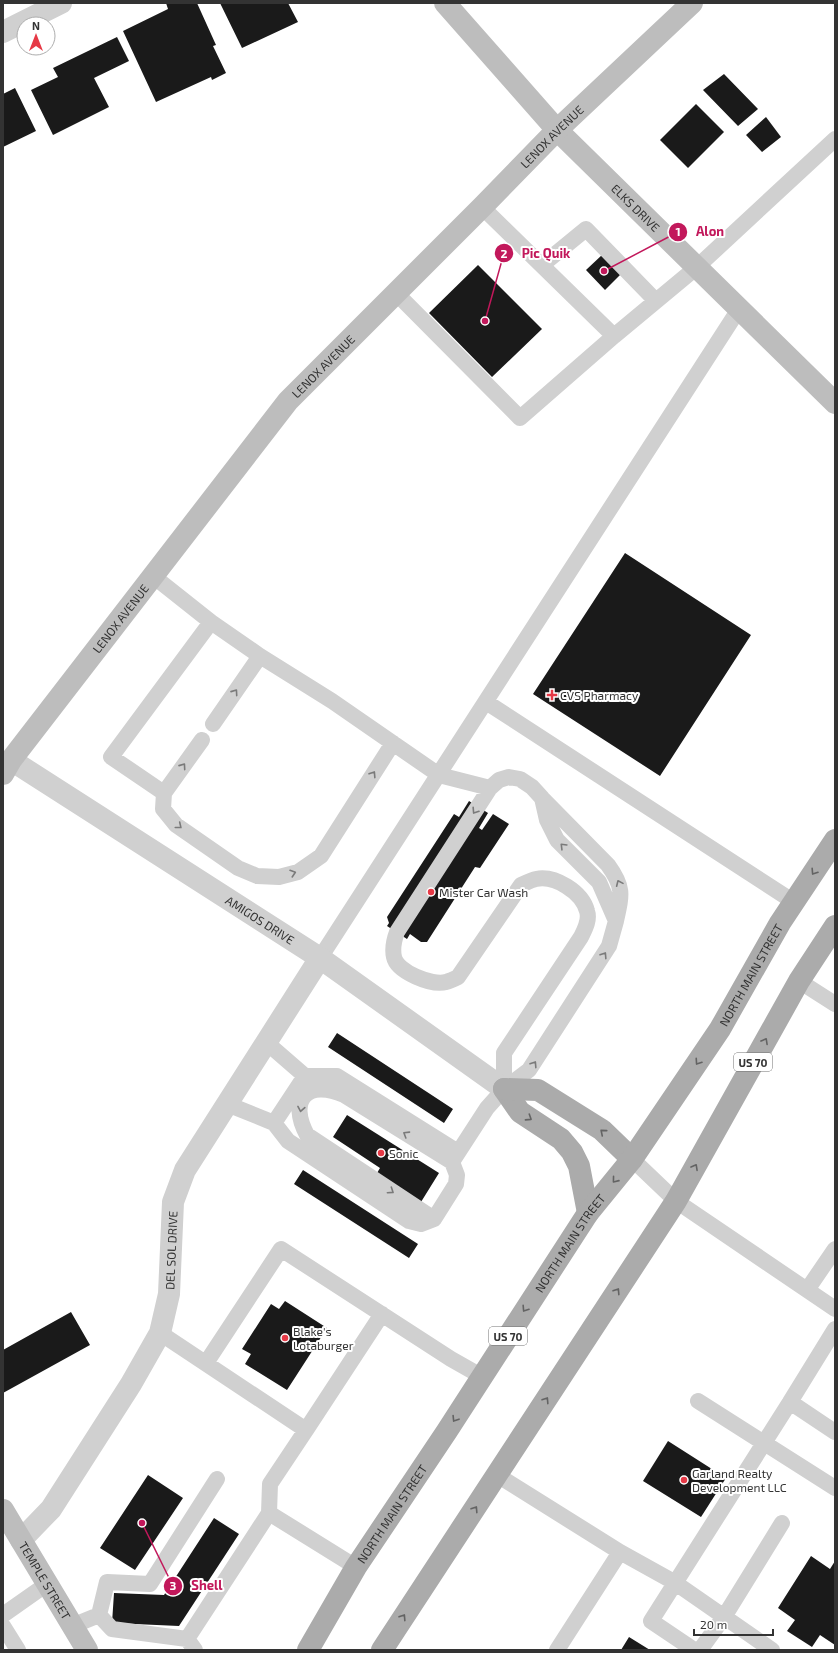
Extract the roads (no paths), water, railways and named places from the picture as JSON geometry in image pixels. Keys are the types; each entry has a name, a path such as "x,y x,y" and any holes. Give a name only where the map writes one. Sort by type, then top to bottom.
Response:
{"main road":[{"name":"NORTH MAIN STREET","path":"308,1650 356,1567 448,1431 481,1376 588,1214 632,1159 720,1030 780,923 835,840"},
{"name":"US 70","path":"386,1648 676,1201 799,981 835,926"},
{"path":"504,1089 538,1090 602,1130 632,1159"},
{"path":"504,1089 520,1112 561,1139 572,1152 579,1166 588,1214"}],"street":[{"path":"3,32 61,3"},
{"name":"ELKS DRIVE","path":"445,3 557,130 835,403"},
{"name":"LENOX AVENUE","path":"7,767 288,401 396,294 557,130 692,3"},
{"name":"AMIGOS DRIVE","path":"7,767 320,958 504,1089"},
{"name":"DEL SOL DRIVE","path":"21,1540 51,1508 131,1384 160,1333 169,1294 173,1202 185,1170 320,958"},
{"name":"TEMPLE STREET","path":"4,1513 87,1650"}],"lane":[{"path":"396,294 520,418 656,300 697,267 835,139"},
{"path":"482,207 614,336"},
{"path":"542,265 586,228 656,300"},
{"path":"320,958 739,309"},
{"path":"153,576 212,622 260,656 332,701 438,775 490,788"},
{"path":"164,793 111,757 212,622"},
{"path":"213,724 260,656"},
{"path":"486,702 794,902"},
{"path":"202,740 164,793 163,810 176,825 238,868 257,876 279,877 298,872 321,856 393,743"},
{"path":"227,1104 274,1123 288,1141 409,1221 421,1224 434,1219 456,1184 457,1175 455,1157 487,1108 504,1089 530,1070 609,946 616,921 599,882 557,840 547,820 542,798 532,787 520,779 509,777 498,780 490,788 397,932 393,943 394,957 400,967 428,981 445,983 458,977 521,885 536,878 554,880 568,887 580,898 587,911 587,925 581,937 504,1053 504,1089"},
{"path":"799,981 835,1004"},
{"path":"267,1043 305,1076 338,1076 455,1157"},
{"path":"274,1123 305,1076"},
{"path":"434,1219 306,1135 300,1123 299,1109 304,1097 314,1089 330,1089 344,1095 455,1157"},
{"path":"632,1159 676,1201 835,1309"},
{"path":"206,1363 281,1249 481,1376"},
{"path":"807,1290 835,1249"},
{"path":"98,1615 112,1629 191,1644 269,1513 270,1484 382,1314"},
{"path":"694,1650 651,1620 835,1330"},
{"path":"160,1333 306,1430"},
{"path":"698,1401 835,1488"},
{"path":"790,1402 835,1432"},
{"path":"497,1475 620,1552 674,1582 772,1650"},
{"path":"98,1615 107,1582 150,1584 217,1479"},
{"path":"269,1513 356,1567"},
{"path":"700,1650 724,1617 782,1523"},
{"path":"557,1650 620,1552"},
{"path":"3,1614 47,1584"},
{"path":"72,1626 98,1615"},
{"path":"3,1626 18,1650"}],"place":[{"name":"Alon","path":"604,271"},
{"name":"Pic Quik","path":"485,321"},
{"name":"CVS Pharmacy","path":"552,695"},
{"name":"Mister Car Wash","path":"431,892"},
{"name":"Sonic","path":"381,1153"},
{"name":"Blake's Lotaburger","path":"285,1338"},
{"name":"Garland Realty Development LLC","path":"684,1480"},
{"name":"Shell","path":"142,1523"}]}
